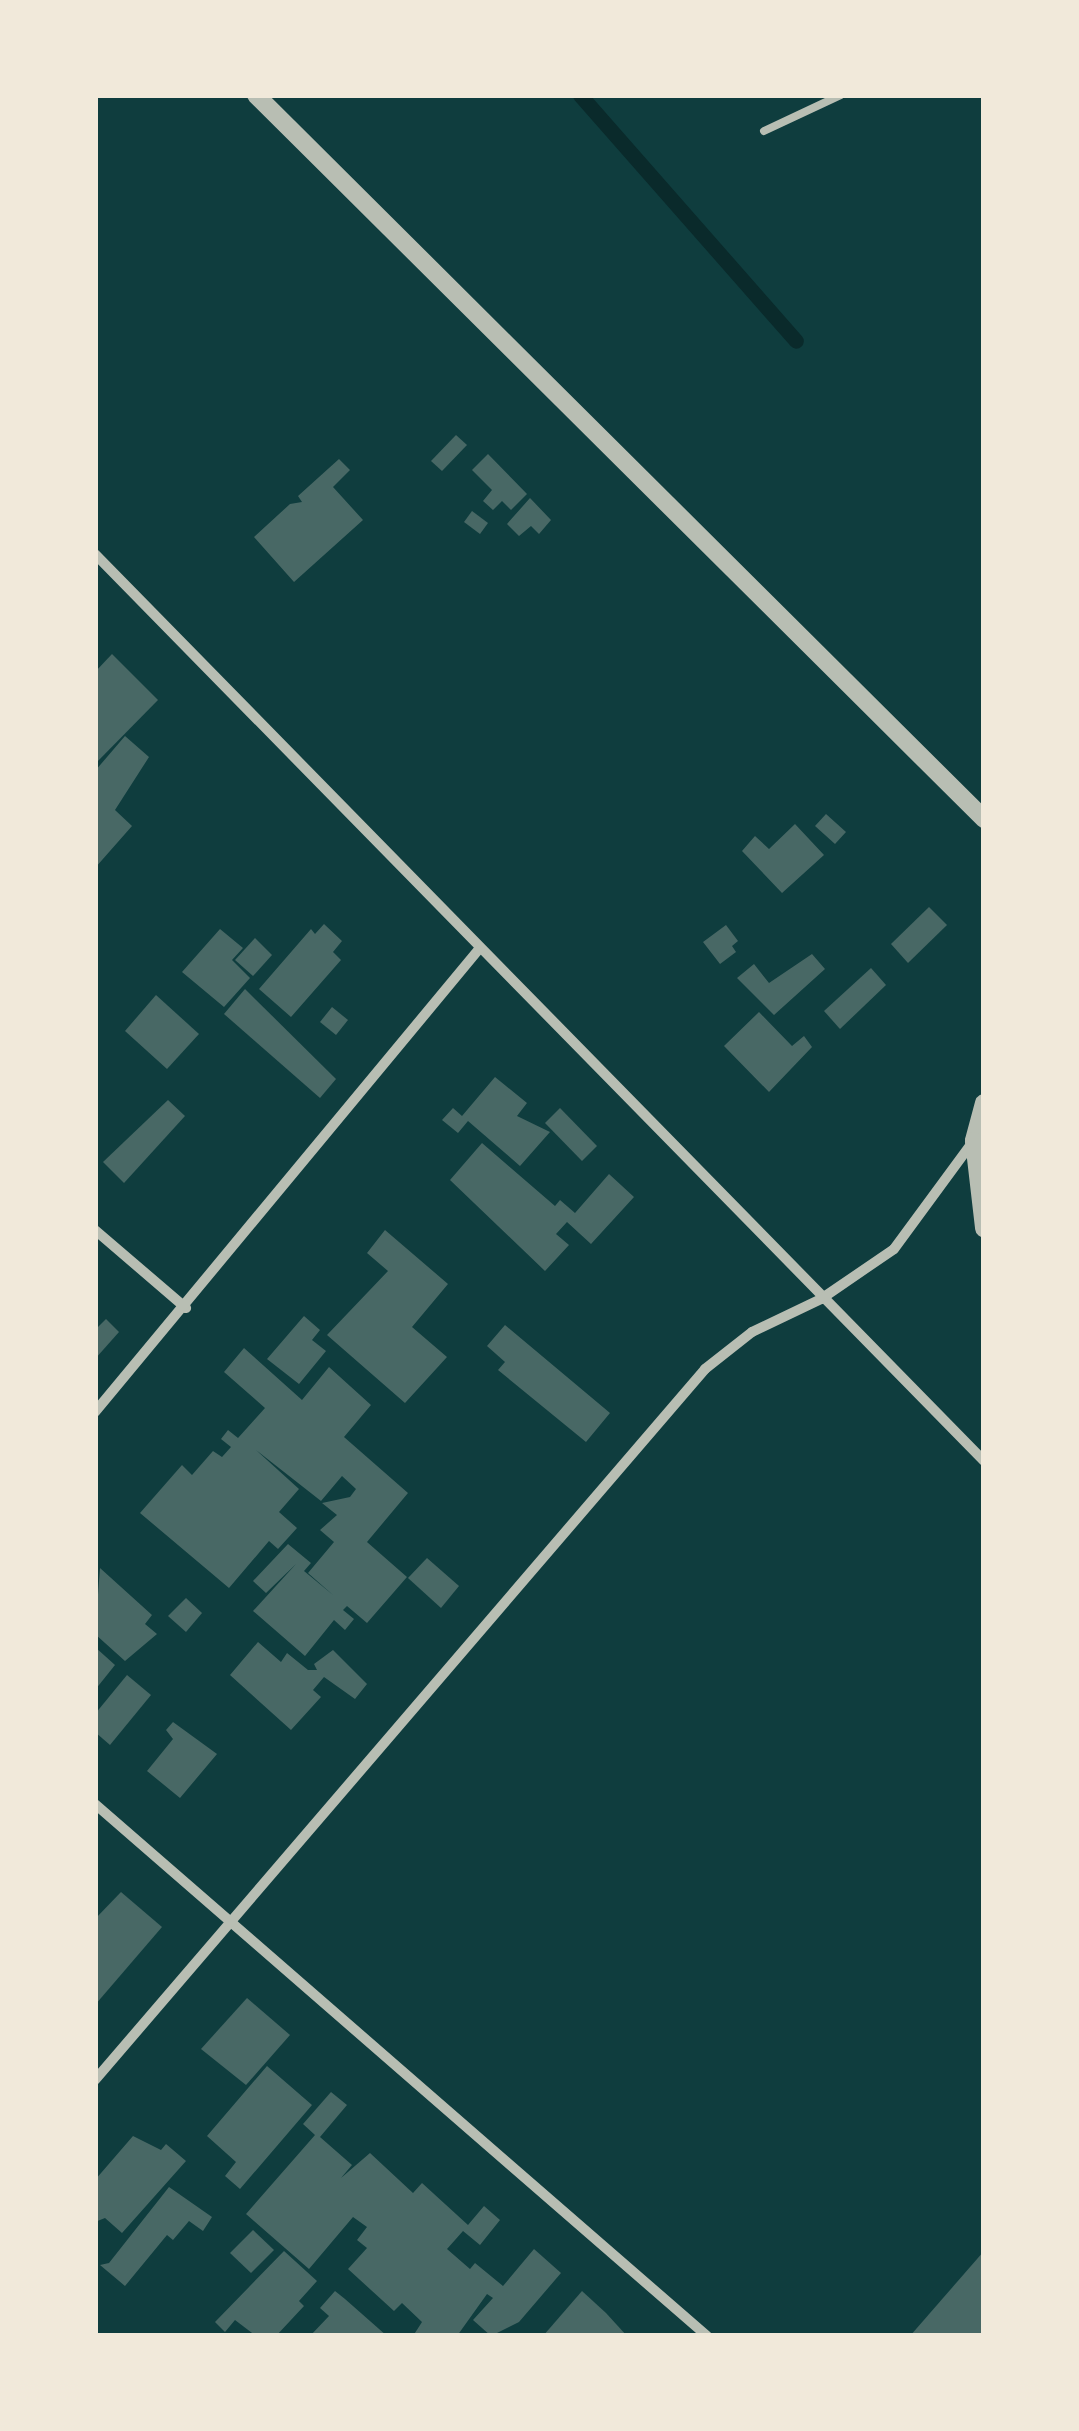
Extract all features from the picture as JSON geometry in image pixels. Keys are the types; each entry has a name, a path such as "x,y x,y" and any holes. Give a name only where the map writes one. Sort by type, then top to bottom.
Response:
{"street":[{"path":"256,95 984,819"},
{"path":"95,554 984,1462"},
{"path":"95,1412 186,1308 480,948"},
{"path":"95,2080 704,1369 752,1332 822,1299 894,1249 974,1140 984,1103"},
{"path":"974,1140 984,1228"},
{"path":"95,1230 186,1308"},
{"path":"95,1804 233,1919 708,2336"}],"lane":[{"path":"764,131 842,95"}],"building":[{"path":"456,435 467,445 442,471 431,461"},
{"path":"488,454 527,494 511,510 502,501 493,510 483,501 492,490 472,470"},
{"path":"339,459 350,470 333,487 363,520 294,582 254,537 290,504 302,502 298,496"},
{"path":"530,498 551,520 539,534 531,526 519,536 507,524"},
{"path":"472,511 488,523 480,534 464,522"},
{"path":"112,654 158,700 95,764 95,672"},
{"path":"125,736 149,757 115,810 132,826 95,868 95,771"},
{"path":"826,814 846,832 835,844 815,826"},
{"path":"795,824 824,855 782,893 742,851 755,836 769,849"},
{"path":"929,907 947,925 908,963 891,944"},
{"path":"324,924 342,941 333,952 341,960 291,1017 259,989 311,929 315,934"},
{"path":"726,925 738,941 732,946 736,952 720,964 703,942"},
{"path":"220,929 243,948 232,960 250,978 224,1007 182,972"},
{"path":"255,938 272,955 253,976 235,960"},
{"path":"812,954 825,969 774,1015 737,978 754,964 769,983"},
{"path":"871,968 886,985 840,1029 824,1011"},
{"path":"245,989 336,1079 320,1098 224,1014"},
{"path":"156,995 199,1034 167,1069 125,1031"},
{"path":"332,1007 348,1020 336,1035 320,1022"},
{"path":"759,1012 792,1046 804,1036 812,1047 769,1092 724,1046"},
{"path":"495,1077 527,1103 517,1116 550,1132 520,1166 468,1121 458,1133 442,1120 453,1108 462,1116"},
{"path":"168,1100 185,1116 124,1183 103,1162"},
{"path":"560,1108 597,1146 582,1161 545,1123"},
{"path":"482,1143 555,1206 560,1200 575,1213 609,1174 634,1197 591,1244 567,1222 556,1234 569,1245 545,1271 450,1180"},
{"path":"385,1230 448,1284 412,1327 447,1357 405,1403 327,1335 388,1271 367,1253"},
{"path":"304,1316 320,1330 312,1340 326,1351 299,1384 267,1359"},
{"path":"106,1319 119,1332 95,1359 95,1330"},
{"path":"505,1325 610,1413 586,1442 498,1370 505,1362 487,1346"},
{"path":"244,1348 302,1400 329,1367 371,1405 344,1437 408,1493 367,1542 407,1577 367,1623 347,1606 343,1610 354,1619 345,1630 334,1620 305,1656 253,1611 296,1564 266,1593 253,1581 288,1544 311,1563 304,1571 333,1595 308,1573 334,1542 320,1530 337,1515 322,1503 350,1497 356,1489 342,1476 321,1501 256,1450 299,1489 279,1512 297,1528 278,1549 269,1541 229,1588 140,1513 182,1465 192,1475 213,1451 222,1457 231,1447 221,1439 228,1430 238,1438 265,1408 224,1372"},
{"path":"427,1558 459,1586 441,1608 408,1578"},
{"path":"100,1568 152,1615 145,1624 157,1634 125,1661 95,1634"},
{"path":"186,1598 202,1613 186,1632 168,1616"},
{"path":"258,1642 281,1662 287,1653 308,1670 317,1670 314,1664 333,1650 367,1684 355,1699 324,1677 313,1690 321,1697 291,1730 230,1675"},
{"path":"95,1647 115,1665 95,1690"},
{"path":"127,1675 151,1695 110,1745 95,1732 95,1714"},
{"path":"173,1722 217,1754 180,1798 147,1771 173,1739 166,1730"},
{"path":"121,1892 162,1927 95,2005 95,1919"},
{"path":"247,1998 290,2035 246,2085 201,2049"},
{"path":"267,2066 312,2105 240,2189 225,2176 236,2162 207,2136"},
{"path":"331,2092 347,2105 320,2137 352,2165 341,2178 370,2153 413,2193 422,2183 468,2225 484,2206 500,2220 480,2245 463,2231 447,2249 470,2269 475,2263 503,2286 534,2249 561,2273 519,2322 491,2336 473,2320 493,2298 487,2294 457,2336 413,2336 422,2322 402,2303 394,2311 348,2269 367,2248 357,2240 367,2227 353,2217 309,2269 246,2214 315,2135 303,2124"},
{"path":"133,2136 161,2150 166,2144 186,2161 122,2233 105,2218 95,2222 95,2180"},
{"path":"169,2187 212,2217 203,2231 189,2221 173,2240 167,2235 125,2286 100,2265 109,2263"},
{"path":"253,2230 274,2250 251,2273 230,2253"},
{"path":"284,2251 317,2281 299,2301 304,2306 276,2336 256,2336 235,2320 225,2332 215,2322"},
{"path":"984,2251 984,2336 910,2336"},
{"path":"335,2291 387,2336 310,2336 329,2316 320,2308"},
{"path":"582,2291 606,2313 627,2336 543,2336"}],"waterway":[{"path":"580,95 796,341"}]}
